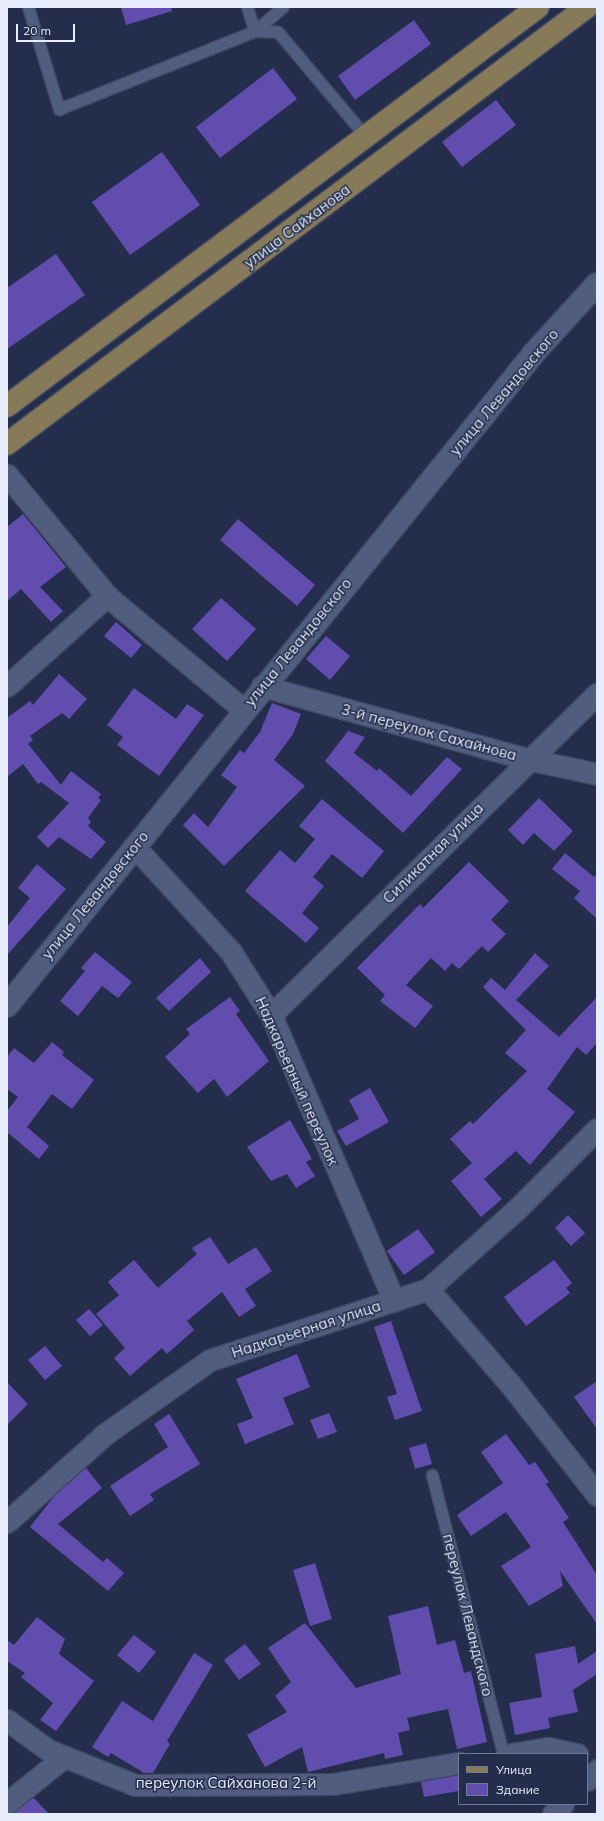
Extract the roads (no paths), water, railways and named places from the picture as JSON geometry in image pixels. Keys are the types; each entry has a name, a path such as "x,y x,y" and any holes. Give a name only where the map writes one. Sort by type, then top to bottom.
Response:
{"main road":[{"name":"улица Сайханова","path":"7,406 538,7"},
{"name":"улица Сайханова","path":"7,444 587,7"}],"street":[{"name":"улица Левандовского","path":"7,1006 262,686 534,353 597,284"},
{"path":"7,475 107,596 244,710"},
{"path":"7,686 107,596"},
{"name":"3-й переулок Сахайнова","path":"262,686 527,759 597,774"},
{"name":"Силикатная улица","path":"271,1015 527,759 597,693"},
{"name":"Надкарьерный переулок","path":"134,846 231,952 271,1015 394,1301"},
{"name":"Надкарьерная улица","path":"7,1522 105,1434 210,1360 428,1289 517,1209 597,1129"},
{"path":"428,1289 510,1384 597,1495"},
{"name":"переулок Сайханова 2-й","path":"7,1720 48,1750 135,1786 333,1784 458,1763"},
{"path":"517,1753 548,1748 572,1753"},
{"path":"7,1803 64,1757"},
{"path":"588,1779 597,1770"},
{"path":"553,1814 562,1805"}],"lane":[{"path":"28,7 59,109 255,31 283,7"},
{"path":"247,7 255,31"},
{"path":"255,31 278,32 366,137"},
{"name":"переулок Левандского","path":"432,1475 503,1753"}]}
